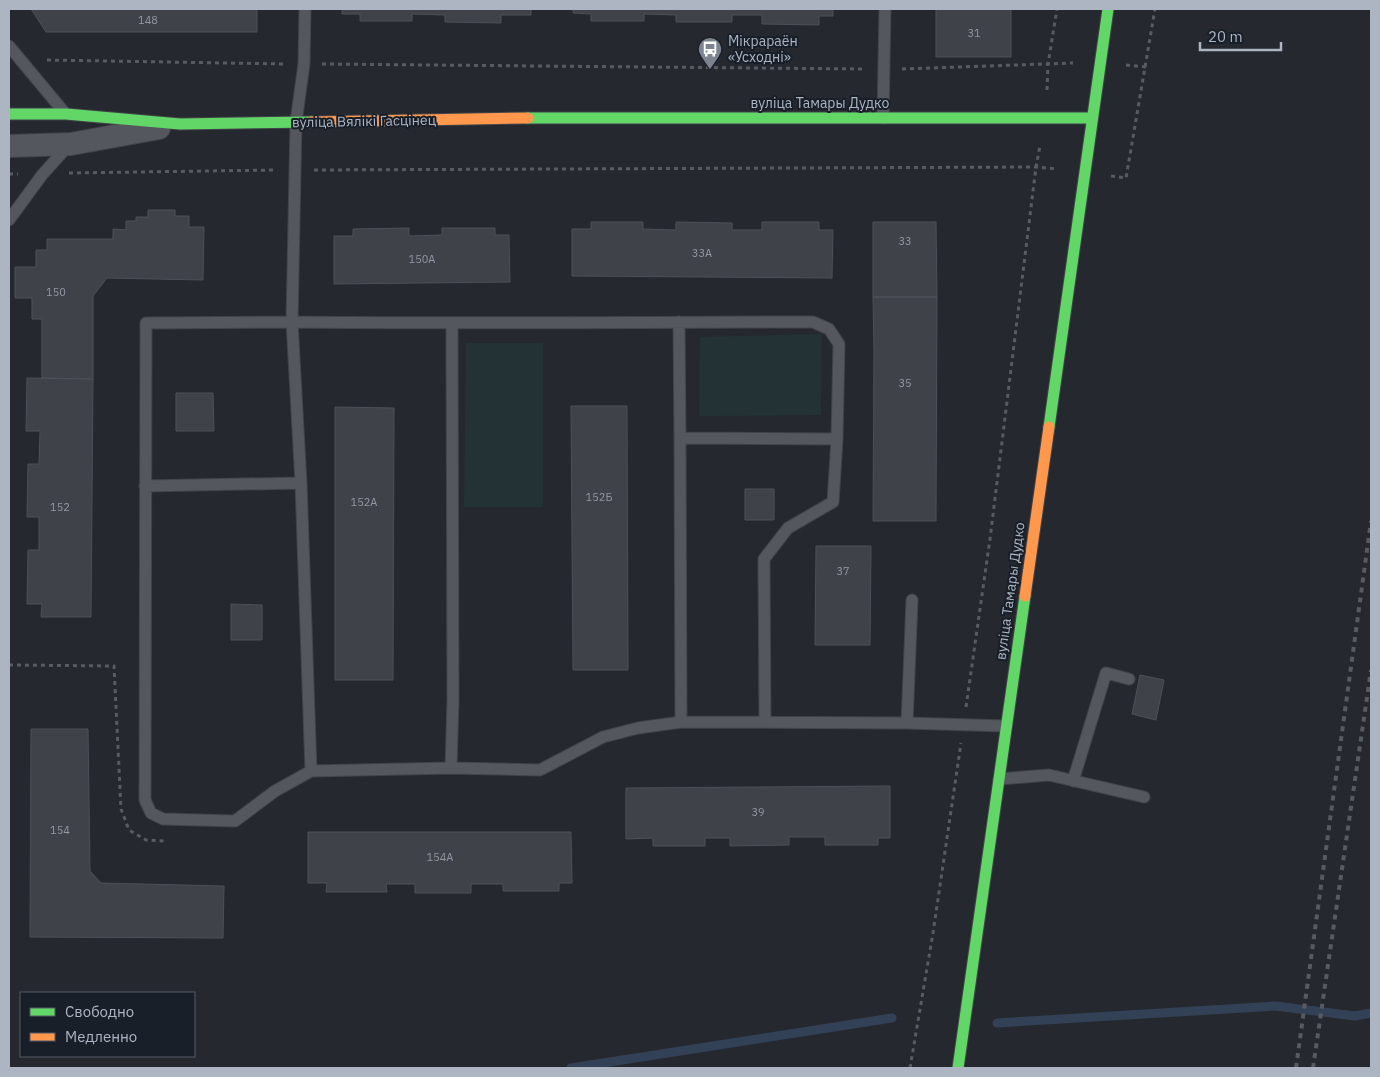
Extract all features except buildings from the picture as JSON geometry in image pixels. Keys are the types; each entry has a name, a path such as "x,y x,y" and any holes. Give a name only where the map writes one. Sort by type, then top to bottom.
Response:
{"street":[{"name":"вуліца Тамары Дудко","path":"958,1068 1108,9"},
{"name":"вуліца Вялікі Гасцінец","path":"9,114 66,114 180,124 548,118"},
{"name":"вуліца Тамары Дудко","path":"548,118 1092,118"},
{"name":"вуліца Вялікі Гасцінец","path":"9,146 70,144 180,124"}],"lane":[{"path":"305,9 304,64 296,122 292,322 302,483 311,771"},
{"path":"884,118 885,9"},
{"path":"9,46 66,114"},
{"path":"9,220 42,174 70,144"},
{"path":"679,322 681,722"},
{"path":"765,722 764,559 788,528 833,502 837,439 839,344 828,329 813,322 146,323 145,800 151,813 163,819 235,821 274,791 311,771 451,768 540,770 603,737 638,728 681,722 907,723 1006,726"},
{"path":"451,768 453,700 452,324"},
{"path":"680,438 837,439"},
{"path":"145,486 302,483"},
{"path":"907,723 912,600"},
{"path":"1073,781 1106,673 1129,679"},
{"path":"999,779 1049,775 1144,797"}],"path":[{"path":"910,1068 933,934 990,539 1036,167 1046,118 1048,64 1057,9"},
{"path":"42,174 295,170 1036,167 1126,178 1155,9"},
{"path":"19,60 885,69 1099,62 1146,67"},
{"path":"9,665 114,666 121,810 129,830 146,840 166,841"}],"shaded area":[{"path":"822,334 821,415 699,416 700,337"},
{"path":"466,343 543,343 543,507 464,507"}],"waterway":[{"path":"997,1023 1275,1006 1355,1016 1371,1013"},
{"path":"571,1068 892,1018"}],"railway":[{"path":"1296,1068 1371,521"},
{"path":"1313,1068 1371,670"}],"traffic: fast":[{"path":"1049,427 1108,9"},
{"path":"9,114 66,114 180,124 311,122"},
{"path":"528,118 1092,118"},
{"path":"958,1068 1025,596"}],"traffic: slow":[{"path":"311,122 528,118"},
{"path":"1025,596 1049,427"}],"place":[{"name":"Мікрараён «Усходні»","path":"710,70"}]}
